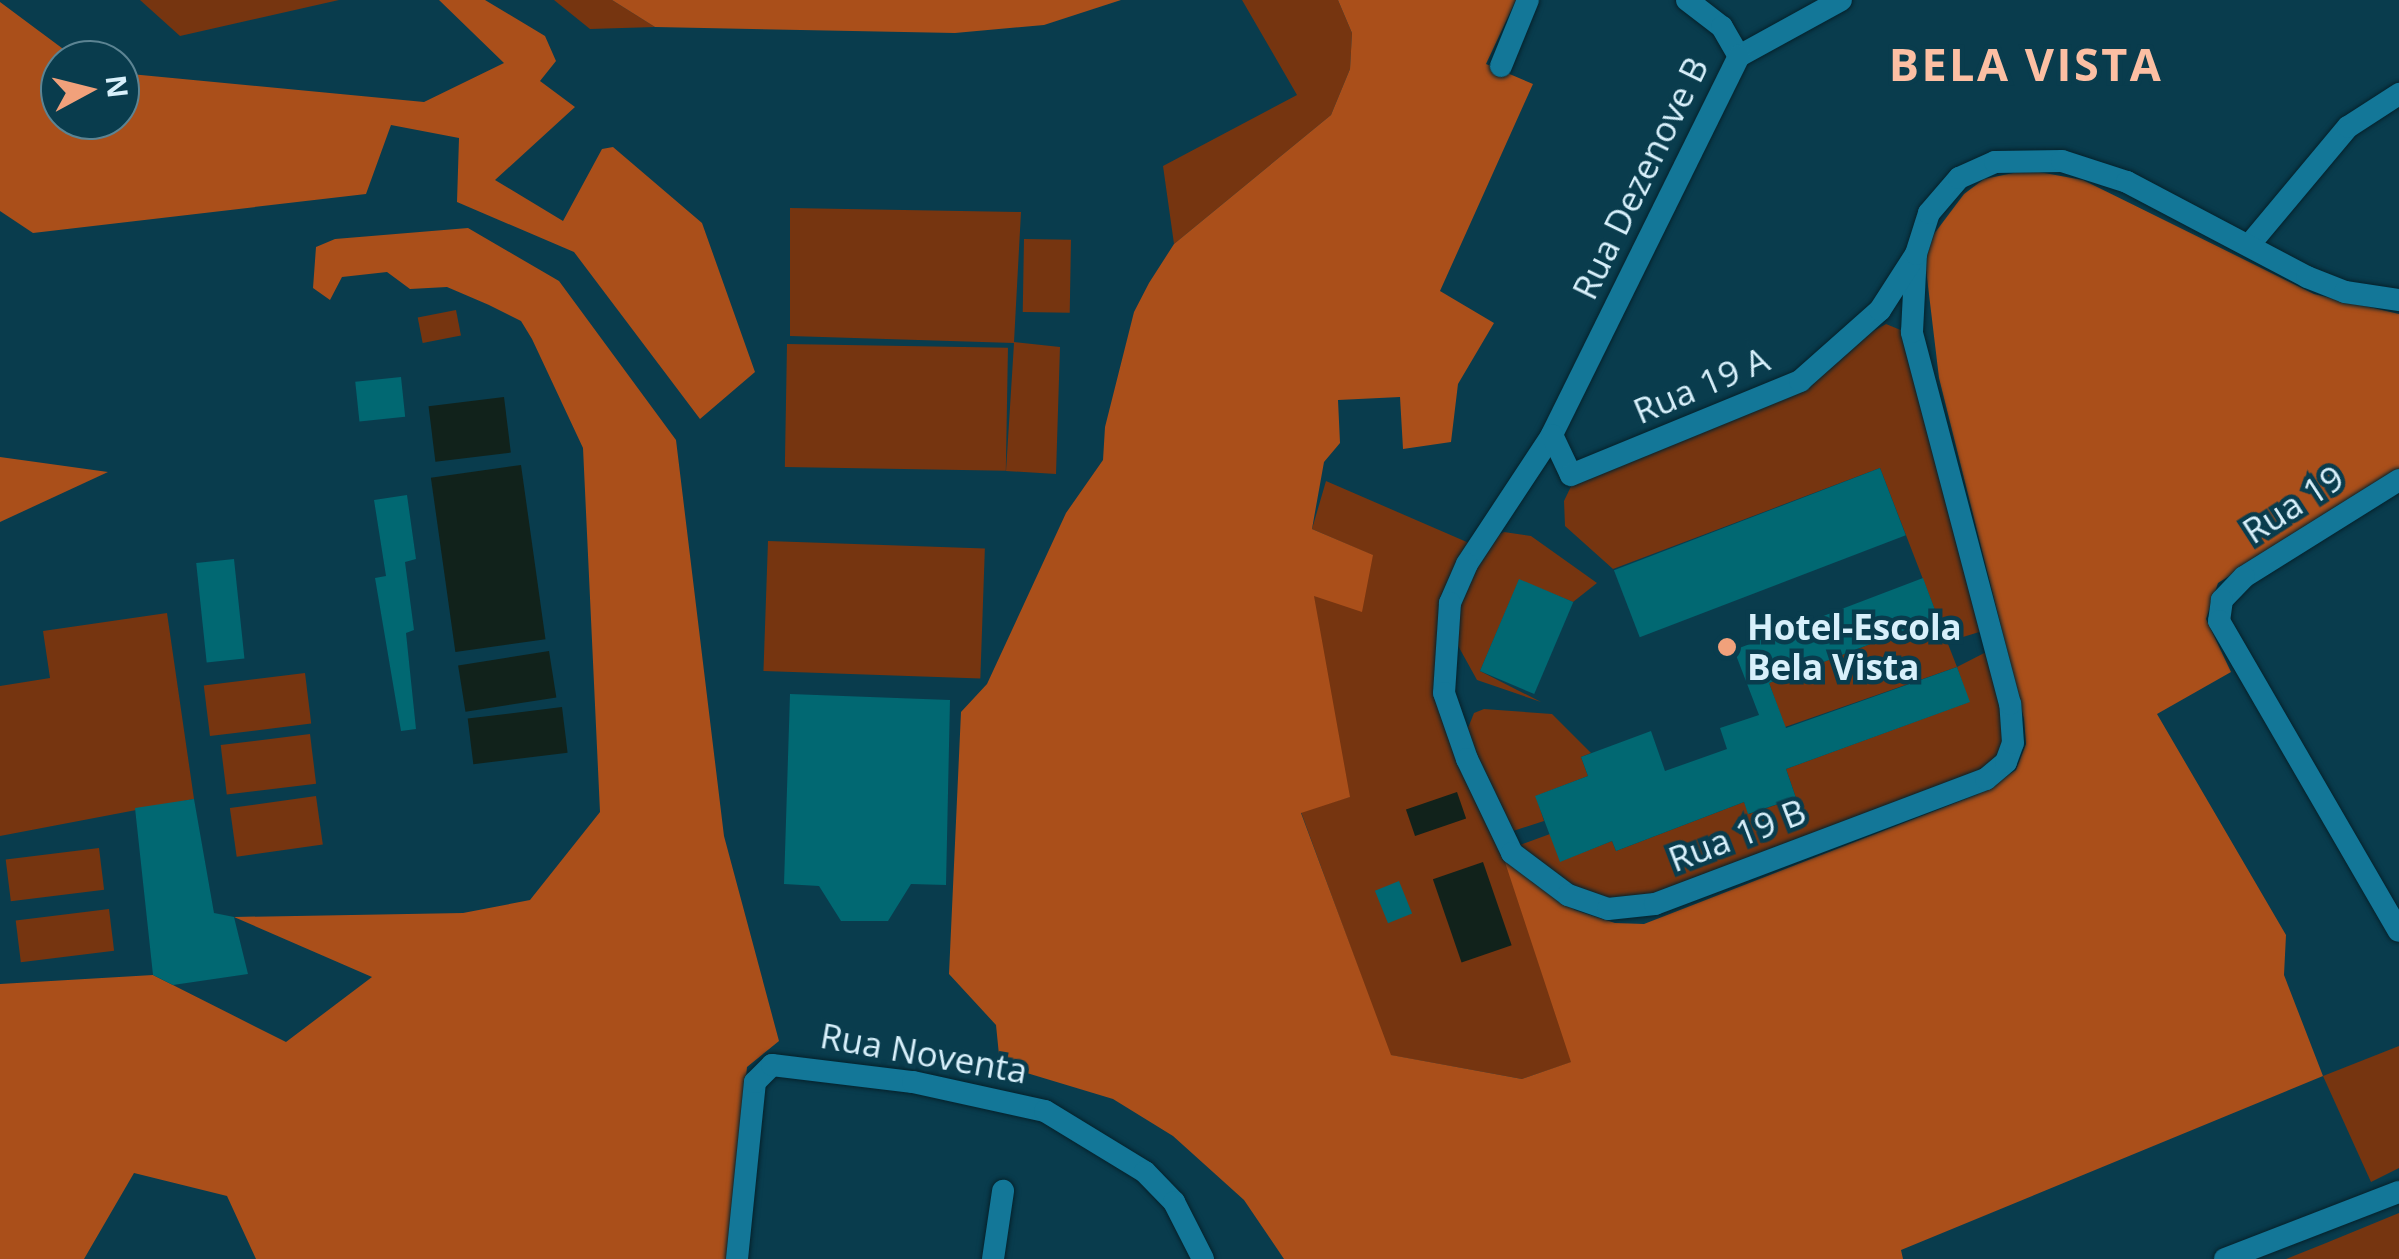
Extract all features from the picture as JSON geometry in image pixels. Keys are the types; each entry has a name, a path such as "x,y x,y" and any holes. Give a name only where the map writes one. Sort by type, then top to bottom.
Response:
{"street":[{"path":"1501,66 1528,0"},
{"path":"1687,0 1722,27 1739,56"},
{"name":"Rua Dezenove B","path":"1552,434 1739,56 1841,0"},
{"path":"2250,244 2348,127 2399,94"},
{"path":"1912,332 1880,310 1916,254 1928,213 1959,178 2026,157 2127,182 2345,292 2399,300"},
{"name":"Rua 19 B","path":"1552,434 1456,586 1444,644 1446,700 1512,853 1582,901 1639,908 1986,779 2006,762 2014,743 2010,704 1912,332 1916,254"},
{"name":"Rua 19 A","path":"1552,434 1571,475 1656,443 1800,382 1880,310"},
{"name":"Rua 19","path":"2399,480 2335,516 2228,591 2219,622 2229,646 2399,931"},
{"name":"Rua Noventa","path":"737,1259 754,1082 772,1064 987,1094 1045,1111 1146,1172 1174,1202 1203,1259"},
{"path":"993,1259 1004,1191"},
{"path":"2225,1259 2399,1192"}],"shaded area":[{"path":"140,0 339,0 180,36"},
{"path":"439,0 485,0 545,36 556,61 540,81 575,107 495,180 563,221 602,149 613,147 702,223 755,372 700,419 574,252 457,202 459,138 391,125 366,194 33,233 0,211 0,2 51,40 40,40 40,140 140,140 140,75 424,102 504,63"},
{"path":"554,0 612,0 655,27 590,29"},
{"path":"612,0 1121,0 1044,25 955,33 655,27"},
{"path":"1242,0 1338,0 1352,33 1350,69 1331,115 1174,244 1163,166 1297,95"},
{"path":"1338,0 1516,0 1486,64 1533,84 1440,291 1494,323 1458,384 1451,442 1403,449 1400,397 1338,400 1340,443 1324,462 1312,529 1373,555 1362,612 1314,596 1350,797 1301,813 1391,1055 1522,1079 1571,1062 1498,841 1532,882 1575,910 1615,923 1644,924 1978,794 2016,770 2026,744 2024,719 1939,378 1925,261 1934,234 1964,194 1984,179 2028,170 2083,180 2314,294 2399,314 2399,471 2218,583 2206,619 2231,672 2157,714 2286,935 2284,975 2323,1076 1901,1250 1903,1259 1284,1259 1244,1200 1173,1136 1113,1099 1000,1065 996,1025 949,974 961,712 987,684 1066,513 1103,460 1105,427 1134,312 1149,283 1174,244 1331,115 1350,69 1352,33"},
{"path":"790,208 1021,212 1014,342 1060,347 1056,474 1006,471 1014,343 790,336"},
{"path":"468,228 559,281 676,440 724,836 779,1041 747,1067 728,1259 256,1259 227,1196 134,1173 84,1259 0,1259 0,984 153,975 286,1042 372,977 234,917 463,913 530,900 600,812 583,448 532,339 521,321 489,305 447,287 410,289 387,272 342,277 330,300 313,288 316,247 335,239"},
{"path":"1024,239 1071,240 1070,313 1023,312"},
{"path":"456,310 461,336 423,343 418,317"},
{"path":"1886,324 1903,331 1989,629 1963,637 1939,621 1957,667 1785,727 1769,683 1938,618 1880,468 1613,569 1565,526 1564,501 1575,478 1682,438"},
{"path":"787,344 1008,348 1006,471 785,467"},
{"path":"504,397 511,453 435,462 429,406"},
{"path":"0,457 108,472 0,522"},
{"path":"521,465 545,639 455,652 431,478"},
{"path":"1326,481 1476,546 1440,655 1572,1062 1522,1079 1390,1055 1301,812 1349,797 1313,595 1372,555 1312,529"},
{"path":"1504,532 1531,536 1597,583 1573,602 1519,580 1480,671 1541,702 1477,680 1451,633 1450,618 1492,538"},
{"path":"768,541 985,549 980,678 763,671"},
{"path":"167,613 194,799 0,836 0,686 50,678 43,631"},
{"path":"1994,648 2008,709 1998,766 1700,885 1600,904 1514,847 1550,834 1561,861 1612,841 1616,851 1744,802 1749,814 1796,798 1786,769 1969,702 1957,667"},
{"path":"549,651 556,697 465,712 458,665"},
{"path":"305,673 311,724 210,736 204,685"},
{"path":"562,707 568,753 473,764 468,719"},
{"path":"1484,709 1552,714 1591,753 1581,757 1588,776 1536,796 1544,821 1504,834 1466,733 1474,713"},
{"path":"310,734 316,784 227,795 221,745"},
{"path":"1457,792 1466,818 1415,836 1406,810"},
{"path":"316,796 323,845 237,857 230,808"},
{"path":"99,848 104,890 11,901 6,859"},
{"path":"1483,862 1512,945 1462,962 1433,879"},
{"path":"109,909 114,951 21,962 16,920"},
{"path":"2399,1046 2399,1168 2371,1182 2323,1076"},
{"path":"2399,1213 2399,1259 2286,1259 2326,1243"}],"building":[{"path":"401,377 405,417 359,422 355,382"},
{"path":"1880,468 1906,535 1640,637 1614,570"},
{"path":"407,495 416,559 405,562 414,630 406,633 416,729 401,731 375,578 386,576 374,500"},
{"path":"234,559 244,658 207,662 196,563"},
{"path":"1923,578 1938,618 1769,683 1786,728 1957,667 1970,702 1786,769 1796,798 1748,814 1744,802 1616,851 1612,841 1560,862 1535,796 1588,776 1581,757 1651,731 1665,771 1727,749 1720,728 1759,715 1734,650"},
{"path":"1519,579 1573,602 1534,694 1480,671"},
{"path":"790,694 950,700 946,885 911,884 888,921 841,921 819,886 784,884"},
{"path":"194,799 214,913 234,917 248,974 173,985 153,975 135,808"},
{"path":"1399,881 1412,913 1388,923 1375,891"}],"place":[{"name":"Hotel-Escola Bela Vista","path":"1727,647"}],"district":[{"name":"BELA VISTA","path":"2026,64"}]}
